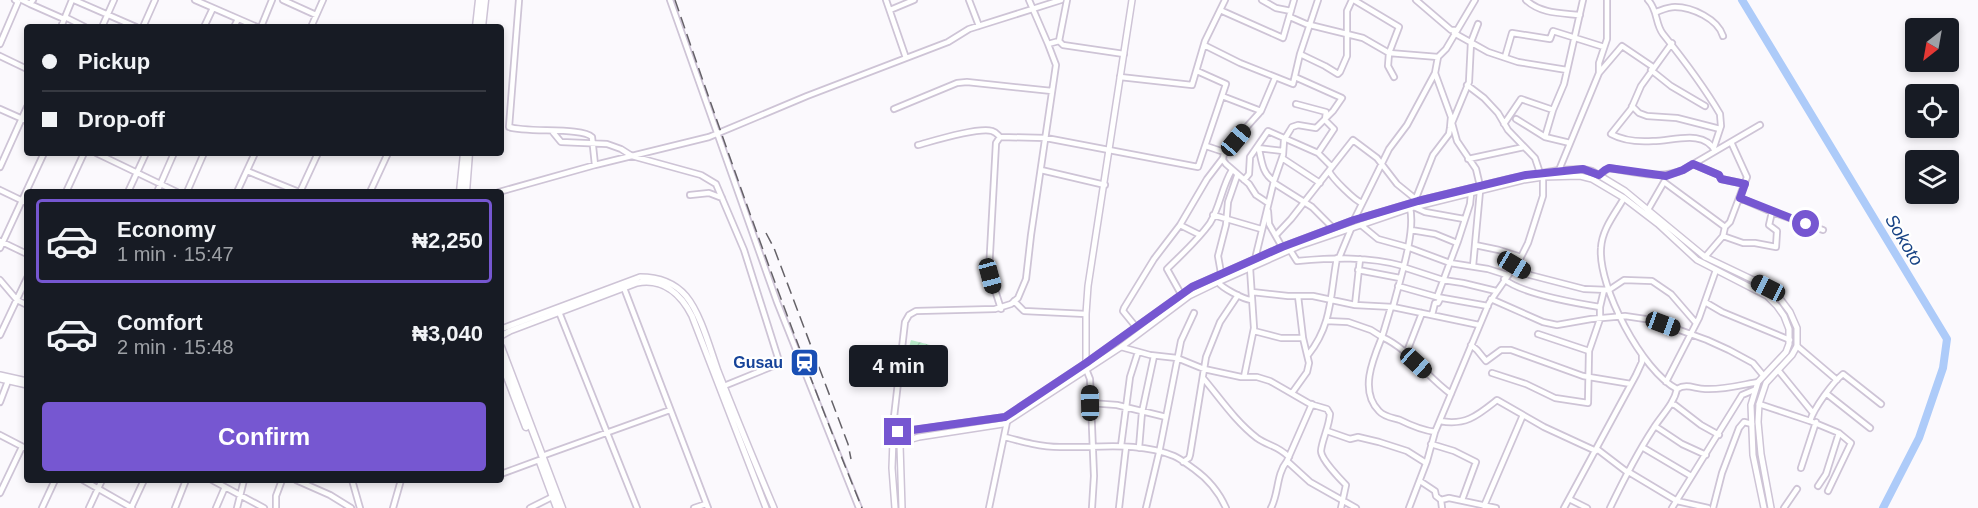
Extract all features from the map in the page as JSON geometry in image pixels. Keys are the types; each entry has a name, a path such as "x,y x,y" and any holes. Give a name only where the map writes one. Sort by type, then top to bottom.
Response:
{"main road":[{"path":"476,24 479,0"},
{"path":"482,24 485,0"},
{"path":"460,189 464,156"},
{"path":"466,189 469,156"},
{"path":"504,356 557,508"},
{"path":"504,368 562,508"}],"street":[{"path":"0,44 17,9 18,2 15,0"},
{"path":"22,0 32,2 78,24"},
{"path":"62,24 73,0 130,24"},
{"path":"103,24 114,0"},
{"path":"144,24 155,0"},
{"path":"195,0 251,24"},
{"path":"260,24 272,0"},
{"path":"283,0 316,15"},
{"path":"312,24 322,0"},
{"path":"519,0 508,125 510,128 586,132 592,137 595,165"},
{"path":"670,0 777,302 859,508"},
{"path":"886,0 906,58"},
{"path":"890,10 914,0"},
{"path":"969,0 979,26"},
{"path":"898,433 894,417 905,322 909,315 916,311 1001,309 1014,302 1021,293 1026,279 1056,65 1029,0"},
{"path":"504,191 716,134 948,42 979,26 1061,0"},
{"path":"1059,41 1067,0"},
{"path":"1092,508 1090,379 1086,366 1086,314 1091,264 1132,0"},
{"path":"1120,77 1190,85 1193,83 1204,45 1225,0"},
{"path":"1262,0 1310,24 1363,38 1389,52 1438,57"},
{"path":"1220,10 1283,38 1294,0"},
{"path":"1204,45 1293,84 1300,54 1318,0"},
{"path":"1300,54 1338,74 1347,56 1347,11 1353,0 1399,27 1389,52 1388,66 1394,77"},
{"path":"1416,0 1451,30 1488,52 1552,69 1567,70"},
{"path":"1354,220 1391,146 1414,113 1435,73 1438,57 1446,50 1475,0"},
{"path":"1545,137 1564,84 1583,0"},
{"path":"1599,73 1599,63 1607,39 1607,0"},
{"path":"1648,0 1656,12 1661,32 1672,43 1720,114 1720,129 1714,149"},
{"path":"1529,1 1551,13 1580,15"},
{"path":"1656,12 1674,7 1691,11 1712,21 1723,36"},
{"path":"205,24 213,8"},
{"path":"235,24 237,19"},
{"path":"1473,266 1480,210 1478,173 1457,141 1451,122 1470,76 1468,69 1471,42 1478,24"},
{"path":"1505,57 1512,33 1550,39 1553,31 1604,47"},
{"path":"1048,44 1059,41"},
{"path":"1059,41 1063,45 1124,54"},
{"path":"1672,43 1652,69 1632,106 1611,133 1613,136 1642,141 1693,138 1706,141 1714,149"},
{"path":"1559,170 1599,73 1622,46 1671,86 1705,106"},
{"path":"0,56 24,68"},
{"path":"918,145 953,136 993,131 1000,137 1046,138 1198,167 1226,84 1197,71"},
{"path":"1417,200 1433,155 1449,134 1451,122 1435,73"},
{"path":"1255,260 1261,229 1282,158 1284,140 1292,127 1298,125 1316,128 1342,98 1295,77"},
{"path":"1136,327 1123,311 1154,259 1180,225 1207,179 1261,111 1275,78"},
{"path":"894,109 957,83 967,82 1052,91"},
{"path":"1409,508 1435,432 1479,325 1491,299 1521,257 1528,243 1543,196 1541,175 1535,158 1504,124 1501,116 1484,98 1467,85"},
{"path":"1222,96 1261,111"},
{"path":"1504,124 1521,99 1553,110"},
{"path":"1296,104 1326,112 1325,120"},
{"path":"1632,106 1639,113 1647,116 1677,118 1720,129"},
{"path":"0,109 24,120"},
{"path":"1516,119 1545,137 1570,143"},
{"path":"1318,153 1334,129 1325,120"},
{"path":"0,167 24,122"},
{"path":"1648,208 1665,179 1693,164 1714,149 1760,125"},
{"path":"1244,180 1250,174 1250,157 1268,130 1318,153 1331,169 1331,177 1362,203"},
{"path":"552,131 561,142 612,146 632,156 701,175 716,184 744,250 779,363 724,386"},
{"path":"1000,137 996,143 989,271 1001,309"},
{"path":"1276,235 1353,141 1383,164 1398,184 1417,200"},
{"path":"1705,257 1723,236 1745,184 1746,174 1731,142"},
{"path":"1206,146 1224,155"},
{"path":"1258,147 1283,151"},
{"path":"1258,147 1264,171 1268,177 1305,202 1334,228"},
{"path":"1468,159 1524,147"},
{"path":"1224,155 1223,160 1268,206 1269,224 1282,247"},
{"path":"30,189 43,156"},
{"path":"67,189 83,156"},
{"path":"102,156 171,189"},
{"path":"129,189 145,156"},
{"path":"158,189 173,156"},
{"path":"188,189 203,156"},
{"path":"238,189 254,156"},
{"path":"300,189 317,156"},
{"path":"371,189 387,156"},
{"path":"1282,158 1320,183"},
{"path":"1693,164 1719,175 1721,179 1745,184"},
{"path":"1599,175 1609,168 1665,179 1725,227"},
{"path":"893,440 896,443 902,443 919,437 1007,422 1181,294 1221,273 1282,247 1354,220 1417,200 1559,170 1583,169 1599,175 1648,208 1705,257 1768,288 1778,296 1790,312 1792,325 1786,352 1758,381 1751,405 1753,455 1764,508"},
{"path":"1041,170 1105,185"},
{"path":"1181,294 1167,269 1200,235 1213,215 1232,170"},
{"path":"247,171 292,189"},
{"path":"1541,175 1589,178 1624,198 1658,224 1691,255 1767,296 1792,325 1798,335 1797,345 1792,355 1762,390 1759,404 1761,454 1771,508"},
{"path":"1221,273 1218,256 1227,219 1228,202 1238,176"},
{"path":"895,508 892,468 893,440 898,433 1005,417 1121,346 1189,296 1218,282 1290,250 1412,208 1471,194 1480,188"},
{"path":"0,190 24,202"},
{"path":"690,195 710,193 724,200"},
{"path":"1432,315 1440,299 1437,297 1470,204 1471,194"},
{"path":"1624,198 1602,237 1600,250 1606,290 1616,312 1642,355 1666,382 1677,389"},
{"path":"1740,198 1823,230"},
{"path":"0,248 24,204"},
{"path":"1412,208 1464,219"},
{"path":"1412,208 1411,230 1403,266 1392,307 1373,357 1369,375 1369,390 1379,412 1415,428 1435,432"},
{"path":"1723,236 1743,243 1776,247 1777,231 1769,225 1772,212"},
{"path":"1213,215 1261,229"},
{"path":"1180,225 1200,235"},
{"path":"1361,225 1378,238 1450,263 1473,266 1506,277 1511,284 1546,296 1599,307"},
{"path":"1308,355 1320,341 1332,300 1338,258 1351,229"},
{"path":"1411,230 1435,234 1457,243"},
{"path":"2,242 24,253"},
{"path":"1475,245 1521,257"},
{"path":"1290,250 1297,261 1338,258 1380,260 1443,280 1496,291"},
{"path":"1354,305 1360,259"},
{"path":"1514,265 1535,276 1584,289 1606,290 1624,280 1652,281 1671,294 1696,323"},
{"path":"1244,377 1254,331 1250,268"},
{"path":"1358,270 1400,278"},
{"path":"1666,382 1696,323 1716,270"},
{"path":"504,327 640,277 659,279 676,286 687,298 774,508"},
{"path":"0,279 17,300 24,303"},
{"path":"504,334 645,281 663,285 680,297 696,320 766,508"},
{"path":"1218,282 1221,287 1245,300 1251,300"},
{"path":"0,335 24,285"},
{"path":"1398,286 1437,297 1488,306"},
{"path":"624,288 707,506 694,508"},
{"path":"1492,373 1526,384 1555,398 1587,404 1589,402 1589,351 1600,319 1599,307 1606,290"},
{"path":"1252,292 1313,296 1354,305 1392,307 1479,325"},
{"path":"1183,462 1189,459 1206,357 1220,322 1238,295"},
{"path":"1292,393 1307,372 1310,363 1303,339 1298,296"},
{"path":"1491,299 1543,322 1557,325 1624,316 1652,320 1707,340 1753,363 1763,375"},
{"path":"1014,302 1024,310 1086,314"},
{"path":"1705,302 1722,312 1790,341"},
{"path":"559,312 637,508"},
{"path":"1146,508 1160,453 1176,358 1184,332 1194,313"},
{"path":"1406,354 1422,313"},
{"path":"1326,321 1348,322 1371,330 1406,354 1440,387 1451,394"},
{"path":"1254,331 1281,338 1303,339"},
{"path":"1790,333 1798,335"},
{"path":"1538,334 1589,351"},
{"path":"1471,345 1486,361 1501,350 1512,350 1588,377 1631,384"},
{"path":"1797,345 1837,380"},
{"path":"1121,346 1154,356 1176,358 1204,369 1264,379 1329,411 1327,431 1321,450 1322,456 1346,485 1341,508"},
{"path":"1119,508 1126,407 1130,377 1138,352"},
{"path":"1564,508 1631,384 1642,362 1642,355"},
{"path":"1139,448 1142,412 1154,356"},
{"path":"1778,370 1813,413"},
{"path":"1801,468 1813,413 1842,375 1881,404"},
{"path":"0,377 9,381 24,383"},
{"path":"0,377 24,382"},
{"path":"1203,378 1240,423 1257,438 1274,445 1304,478 1356,508"},
{"path":"0,402 9,381"},
{"path":"1610,508 1627,472 1654,426 1671,404 1677,389 1684,386 1705,389 1731,387 1758,381"},
{"path":"1672,508 1742,396 1754,390"},
{"path":"1827,393 1870,428"},
{"path":"1440,420 1463,422 1482,412 1497,400 1552,431 1596,450 1627,472 1677,501 1708,508"},
{"path":"1090,403 1110,404 1166,417"},
{"path":"1271,508 1282,468 1312,404"},
{"path":"1671,404 1719,435"},
{"path":"1759,404 1813,421 1849,440 1851,445 1828,491"},
{"path":"504,473 606,432 670,410"},
{"path":"1484,506 1523,415"},
{"path":"989,508 1007,422"},
{"path":"1713,508 1722,473 1739,428 1744,422 1752,424"},
{"path":"1654,426 1682,444 1706,455"},
{"path":"1327,431 1345,438 1367,439 1389,445 1407,451 1426,463"},
{"path":"898,433 904,435 902,508"},
{"path":"1818,486 1826,474 1839,433"},
{"path":"0,435 24,447"},
{"path":"1005,437 1027,443 1060,447 1092,445 1139,448 1174,456 1198,472 1217,490 1226,508"},
{"path":"1431,444 1454,451 1476,462 1462,500"},
{"path":"1642,447 1691,476"},
{"path":"0,493 24,450"},
{"path":"1420,481 1435,491 1436,496 1442,500"},
{"path":"42,508 54,483"},
{"path":"88,483 131,508 143,483"},
{"path":"89,508 101,483"},
{"path":"175,508 185,483"},
{"path":"218,483 264,508"},
{"path":"237,508 243,483"},
{"path":"276,508 276,495 281,483"},
{"path":"303,483 330,495 351,508"},
{"path":"353,483 360,508"},
{"path":"393,508 400,483"},
{"path":"216,508 225,487"},
{"path":"1784,508 1797,489"},
{"path":"530,508 552,497"},
{"path":"1442,500 1445,498 1462,500 1496,508"},
{"path":"1569,499 1587,508"},
{"path":"1442,500 1442,508"}],"green space":[{"path":"911,340 938,347 931,373 904,366"}],"waterway":[{"name":"Sokoto","path":"1742,0 1947,339 1943,368 1919,438 1883,508"}],"railway":[{"path":"675,0 765,256 862,508"},
{"path":"766,233 774,248 848,444 851,459"}],"place":[{"name":"Gusau","path":"804,362"}],"route":[{"path":"898,432 1005,417 1086,363 1181,294 1221,273 1354,220 1418,201 1513,178 1559,170 1583,169 1599,175 1609,168 1666,176 1675,174 1693,164 1719,175 1721,179 1745,184 1740,198 1806,224"}]}
